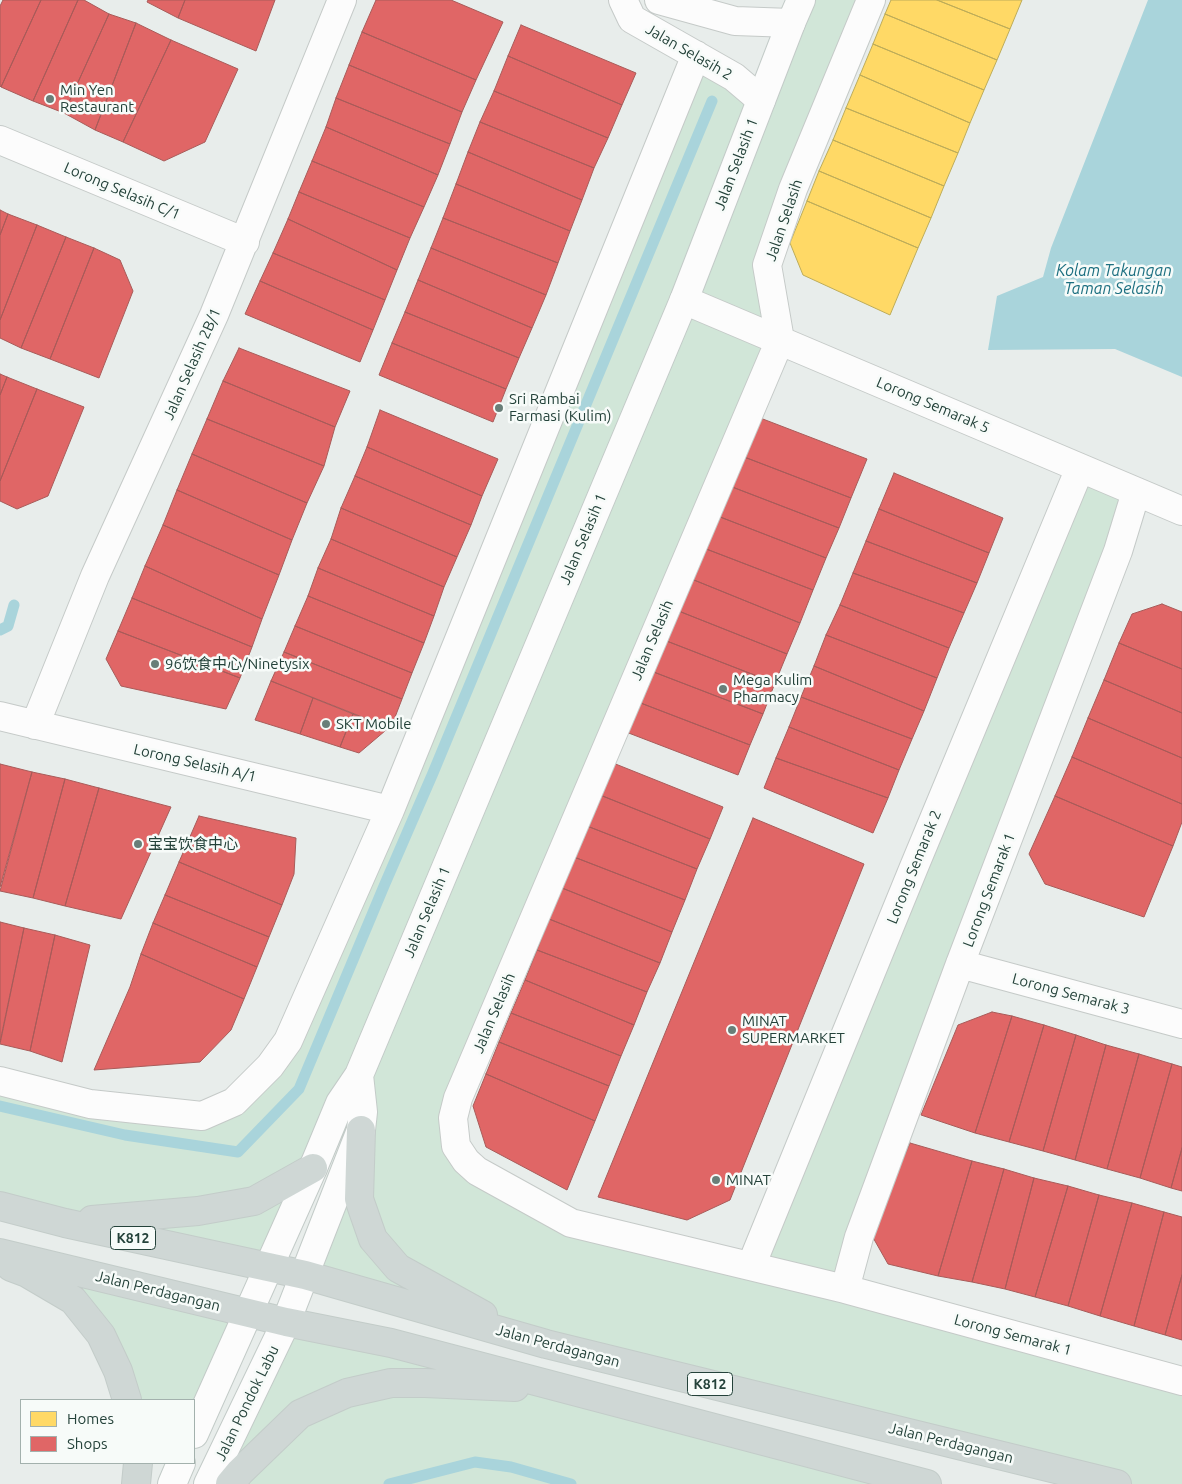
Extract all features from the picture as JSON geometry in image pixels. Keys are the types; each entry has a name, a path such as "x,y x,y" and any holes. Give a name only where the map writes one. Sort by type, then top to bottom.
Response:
{"main road":[{"path":"362,1130 360,1199 374,1239 398,1268 528,1339"},
{"path":"66,1223 226,1207 254,1201 313,1168"},
{"name":"Jalan Perdagangan","path":"0,1206 66,1223 305,1276 528,1339 1117,1484"},
{"name":"Jalan Perdagangan","path":"0,1253 286,1322 391,1342 928,1484"},
{"path":"0,1263 27,1273 73,1300 101,1335 118,1371 127,1399"},
{"path":"230,1484 300,1414 347,1393 391,1383 564,1389"},
{"path":"136,1484 138,1464"}],"street":[{"name":"Jalan Selasih 2B/1","path":"35,725 95,576 214,315 245,242 342,0"},
{"name":"Jalan Selasih 2","path":"623,0 632,19 734,77 761,100"},
{"name":"Jalan Selasih 2","path":"659,0 735,21 796,11"},
{"name":"Jalan Selasih","path":"571,1223 478,1172 466,1161 456,1146 452,1118 458,1098 780,340 767,264 793,189 871,0"},
{"name":"Jalan Selasih 1","path":"247,1313 313,1168 340,1103 359,1075 684,300 796,11"},
{"path":"0,1081 90,1104 202,1116 234,1102 270,1066 288,1041 390,810 696,55"},
{"name":"Lorong Selasih C/1","path":"0,140 245,242"},
{"name":"Lorong Semarak 5","path":"684,300 1182,511"},
{"name":"Lorong Semarak 2","path":"752,1266 918,858 1080,468"},
{"name":"Lorong Semarak 1","path":"845,1288 859,1237 960,964 1118,551 1136,492"},
{"name":"Lorong Selasih A/1","path":"0,716 390,810"},
{"name":"Lorong Semarak 3","path":"960,964 1182,1024"},
{"path":"305,1276 362,1130 364,1112 359,1075"},
{"name":"Lorong Semarak 1","path":"571,1223 845,1288 1182,1381"},
{"name":"Jalan Pondok Labu","path":"208,1484 286,1322 305,1276"},
{"path":"195,1432 247,1313"},
{"path":"172,1484 181,1464"}],"green space":[{"path":"801,0 871,0 767,264 780,340 458,1098 456,1146 571,1223 740,1264 1080,468 1136,492 845,1288 1182,1381 1182,1484 1124,1484 305,1275 361,1130 359,1075 267,1268 0,1206 0,1081 202,1116 270,1066 696,55 761,100"},
{"path":"27,1273 247,1313 195,1432 195,1399 127,1399 101,1335"},
{"path":"286,1322 927,1484 208,1484"}],"water":[{"name":"Kolam Takungan Taman Selasih","path":"1148,0 1182,0 1182,377 1115,349 988,350 997,296 1043,277 1051,248"}],"building: Homes":[{"path":"891,0 937,0 1010,29 997,60 885,14"},
{"path":"937,0 1022,0 1010,29"},
{"path":"885,14 997,60 984,90 873,44"},
{"path":"873,44 984,90 970,123 860,75"},
{"path":"860,75 970,123 958,153 846,108"},
{"path":"846,108 958,153 944,186 833,140"},
{"path":"833,140 944,186 931,218 819,171"},
{"path":"819,171 931,218 918,248 807,201"},
{"path":"807,201 918,248 890,315 803,275 790,243"}],"building: Shops":[{"path":"3,0 41,0 1,87 0,6"},
{"path":"41,0 78,0 33,101 1,87"},
{"path":"78,0 84,0 109,14 64,113 33,101"},
{"path":"148,0 185,0 178,18 147,2"},
{"path":"185,0 275,0 256,51 178,18"},
{"path":"376,0 451,0 503,22 476,80 362,32"},
{"path":"109,14 136,23 95,130 64,113"},
{"path":"136,23 171,40 123,142 95,130"},
{"path":"521,25 636,73 622,105 508,56"},
{"path":"362,32 476,80 462,112 349,65"},
{"path":"171,40 238,69 205,142 164,161 123,142"},
{"path":"508,56 622,105 608,138 494,91"},
{"path":"349,65 462,112 450,144 336,98"},
{"path":"494,91 608,138 594,168 480,122"},
{"path":"336,98 450,144 438,175 326,127"},
{"path":"480,122 594,168 582,200 468,152"},
{"path":"326,127 438,175 424,207 312,161"},
{"path":"468,152 582,200 570,231 456,184"},
{"path":"312,161 424,207 410,238 299,192"},
{"path":"456,184 570,231 558,263 443,218"},
{"path":"299,192 410,238 397,270 288,219"},
{"path":"0,210 8,214 0,235"},
{"path":"8,214 37,225 0,320 0,235"},
{"path":"443,218 558,263 546,295 431,248"},
{"path":"288,219 397,270 385,300 273,253"},
{"path":"37,225 66,237 21,348 0,338 0,320"},
{"path":"66,237 94,248 50,359 21,348"},
{"path":"94,248 120,260 133,291 99,378 50,359"},
{"path":"431,248 546,295 532,328 418,280"},
{"path":"273,253 385,300 373,330 260,281"},
{"path":"418,280 532,328 519,358 405,312"},
{"path":"260,281 373,330 360,362 245,314"},
{"path":"405,312 519,358 506,389 392,343"},
{"path":"392,343 506,389 493,422 379,375"},
{"path":"239,348 350,391 335,427 223,381"},
{"path":"0,374 7,377 0,395"},
{"path":"7,377 37,389 0,481 0,395"},
{"path":"223,381 335,427 324,466 207,419"},
{"path":"37,389 84,407 48,496 17,509 0,501 0,481"},
{"path":"380,410 498,459 482,496 367,447"},
{"path":"755,416 867,459 851,498 739,455"},
{"path":"207,419 324,466 307,503 192,454"},
{"path":"367,447 482,496 471,525 355,476"},
{"path":"192,454 307,503 292,540 177,490"},
{"path":"739,455 851,498 839,528 727,485"},
{"path":"894,473 1003,518 989,553 879,509"},
{"path":"355,476 471,525 457,557 341,508"},
{"path":"727,485 839,528 826,558 715,515"},
{"path":"177,490 292,540 279,575 163,525"},
{"path":"341,508 457,557 444,587 331,539"},
{"path":"879,509 989,553 977,583 866,541"},
{"path":"715,515 826,558 813,590 701,547"},
{"path":"163,525 279,575 262,619 145,566"},
{"path":"331,539 444,587 434,616 318,568"},
{"path":"866,541 977,583 964,613 853,573"},
{"path":"701,547 813,590 800,623 689,578"},
{"path":"145,566 262,619 252,647 132,598"},
{"path":"318,568 434,616 424,643 308,596"},
{"path":"853,573 964,613 949,648 840,605"},
{"path":"689,578 800,623 787,654 676,610"},
{"path":"308,596 424,643 412,673 295,626"},
{"path":"132,598 252,647 240,678 118,631"},
{"path":"1162,604 1182,612 1182,669 1119,643 1132,614"},
{"path":"840,605 949,648 937,678 826,635"},
{"path":"676,610 787,654 775,683 664,640"},
{"path":"295,626 412,673 402,699 284,652"},
{"path":"118,631 240,678 226,709 121,686 106,659"},
{"path":"826,635 937,678 924,711 814,666"},
{"path":"664,640 775,683 763,714 651,671"},
{"path":"1119,643 1182,669 1182,713 1104,680"},
{"path":"284,652 402,699 392,725 385,726 271,681"},
{"path":"814,666 924,711 912,739 801,697"},
{"path":"651,671 763,714 750,745 638,702"},
{"path":"1104,680 1182,713 1182,758 1088,718"},
{"path":"271,681 313,698 300,734 255,720"},
{"path":"801,697 912,739 899,770 789,727"},
{"name":"SKT Mobile","path":"313,698 353,714 340,747 300,734"},
{"path":"638,702 750,745 738,775 626,732"},
{"path":"353,714 385,726 392,725 359,753 340,747"},
{"path":"1088,718 1182,758 1182,804 1072,757"},
{"path":"789,727 899,770 888,798 776,758"},
{"path":"1072,757 1182,804 1182,822 1173,846 1055,796"},
{"path":"776,758 888,798 873,833 764,788"},
{"path":"613,763 723,807 710,839 600,795"},
{"path":"0,764 32,772 0,887"},
{"path":"32,772 65,779 33,898 0,891"},
{"path":"65,779 99,788 65,906 33,898"},
{"path":"99,788 171,807 121,919 65,906"},
{"path":"600,795 710,839 697,869 587,826"},
{"path":"1055,796 1173,846 1144,917 1045,884 1029,854"},
{"path":"199,816 296,838 294,874 282,905 179,862"},
{"name":"MINAT SUPERMARKET","path":"753,818 864,864 730,1200 687,1220 598,1197"},
{"path":"587,826 697,869 685,900 574,857"},
{"path":"574,857 685,900 672,932 562,888"},
{"path":"179,862 282,905 269,937 165,895"},
{"path":"562,888 672,932 660,963 549,919"},
{"path":"165,895 269,937 257,967 153,923"},
{"path":"549,919 660,963 647,992 537,950"},
{"path":"0,922 24,928 0,1042"},
{"path":"153,923 257,967 244,999 141,954"},
{"path":"24,928 55,935 30,1051 0,1044"},
{"path":"55,935 90,945 62,1062 30,1051"},
{"path":"537,950 647,992 634,1025 525,980"},
{"path":"141,954 244,999 231,1030 200,1062 94,1070 130,987"},
{"path":"525,980 634,1025 621,1056 511,1013"},
{"path":"992,1012 1012,1016 975,1133 921,1115 958,1025"},
{"path":"511,1013 621,1056 609,1086 499,1042"},
{"path":"1012,1016 1044,1025 1009,1142 975,1133"},
{"path":"1044,1025 1076,1035 1043,1151 1009,1142"},
{"path":"1076,1035 1106,1045 1075,1160 1043,1151"},
{"path":"499,1042 609,1086 595,1121 486,1074"},
{"path":"1106,1045 1139,1054 1107,1169 1075,1160"},
{"path":"1139,1054 1172,1064 1140,1178 1107,1169"},
{"path":"1172,1064 1182,1067 1182,1148 1171,1188 1140,1178"},
{"path":"486,1074 595,1121 567,1190 486,1147 473,1106"},
{"path":"910,1143 972,1161 938,1276 888,1264 871,1234"},
{"path":"1182,1148 1182,1191 1171,1188"},
{"path":"972,1161 1004,1169 972,1282 938,1276"},
{"path":"1004,1169 1034,1178 1005,1289 972,1282"},
{"path":"1034,1178 1068,1186 1035,1297 1005,1289"},
{"path":"1068,1186 1099,1195 1068,1306 1035,1297"},
{"path":"1099,1195 1132,1203 1100,1316 1068,1306"},
{"path":"1132,1203 1164,1212 1134,1326 1100,1316"},
{"path":"1164,1212 1182,1217 1182,1275 1165,1335 1134,1326"},
{"path":"1182,1275 1182,1340 1165,1335"}],"waterway":[{"path":"0,1106 125,1135 238,1152 299,1089 433,773 712,101"},
{"path":"0,630 8,626 14,605"},
{"path":"389,1484 475,1462 511,1467 571,1484"}],"place":[{"name":"Min Yen Restaurant","path":"50,99"},
{"name":"Sri Rambai Farmasi (Kulim)","path":"499,408"},
{"name":"96饮食中心/Ninetysix","path":"155,664"},
{"name":"Mega Kulim Pharmacy","path":"723,689"},
{"name":"SKT Mobile","path":"326,724"},
{"name":"宝宝饮食中心","path":"138,844"},
{"name":"MINAT SUPERMARKET","path":"732,1030"},
{"name":"MINAT","path":"716,1180"}]}
